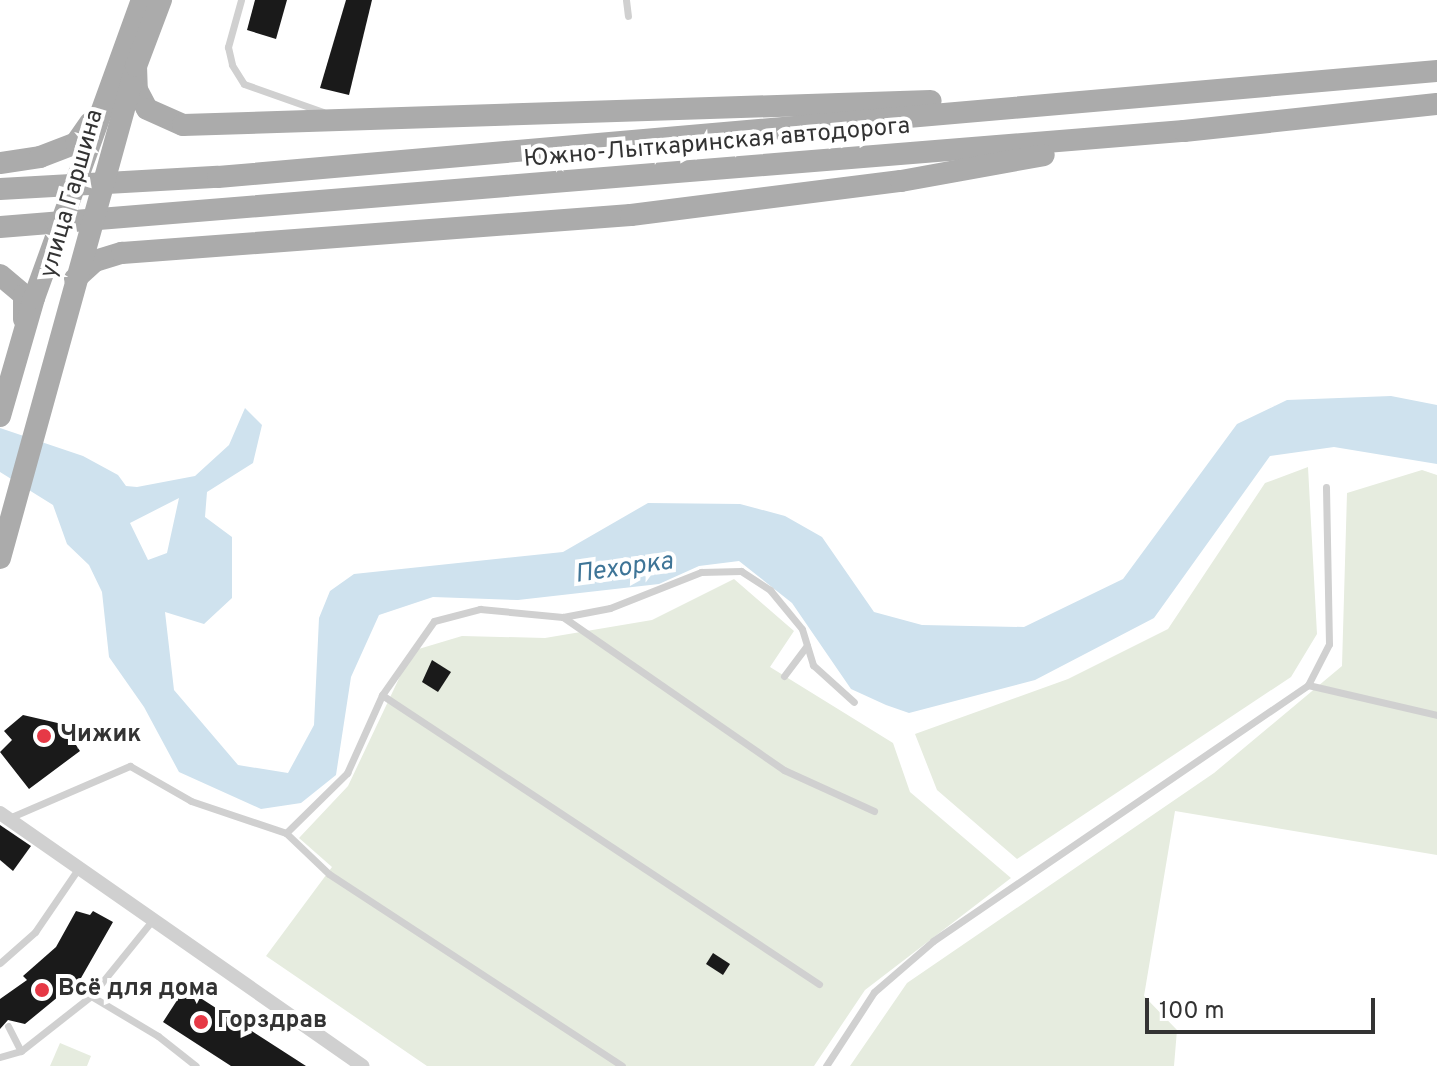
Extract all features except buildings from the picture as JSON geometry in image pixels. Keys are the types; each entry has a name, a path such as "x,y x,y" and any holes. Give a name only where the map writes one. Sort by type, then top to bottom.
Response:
{"main road":[{"name":"улица Гаршина","path":"0,416 23,332 100,109 142,0"},
{"name":"улица Гаршина","path":"0,558 136,66 161,0"},
{"path":"136,66 137,90 147,109 183,125 1180,92"},
{"name":"Южно-Лыткаринская автодорога","path":"0,189 218,177 1437,71"},
{"name":"Южно-Лыткаринская автодорога","path":"8,226 207,213 1184,131 1437,104"},
{"path":"0,163 40,157 76,143 100,109"},
{"path":"75,279 95,261 122,253 631,215 901,181 1184,131"},
{"path":"0,275 24,295 23,332"}],"street":[{"path":"4,816 151,922 363,1066"}],"lane":[{"path":"241,0 228,47 232,65 244,84 330,114"},
{"path":"626,0 628,16"},
{"path":"826,1066 874,992 933,941 1308,685 1329,644 1326,487"},
{"path":"286,833 347,773 382,695 434,621 480,609 563,617 610,608 701,572 725,568 741,571 770,590 802,629 813,665 854,702"},
{"path":"563,617 784,770 874,811"},
{"path":"784,676 807,646"},
{"path":"1308,685 1437,715"},
{"path":"382,695 819,984"},
{"path":"4,816 130,766 191,801 286,833 329,874 622,1066"},
{"path":"0,963 35,932 78,869"},
{"path":"0,1057 21,1051 91,996 151,922"},
{"path":"91,996 158,1036 196,1066"},
{"path":"8,1026 21,1051"}],"shaded area":[{"path":"1308,467 1317,634 1291,677 1017,859 937,790 915,734 1068,679 1168,629 1265,483"},
{"path":"1422,470 1437,475 1437,855 1175,811 1144,996 1177,1030 1174,1066 850,1066 907,983 1214,773 1342,666 1347,493"},
{"path":"734,579 794,631 770,667 893,743 910,792 1011,878 865,990 814,1066 427,1066 266,956 332,867 299,838 348,786 412,651 462,636 545,638 652,620"},
{"path":"60,1043 91,1056 87,1066 50,1066"}],"water":[{"name":"Пехорка","path":"1391,396 1437,405 1437,464 1334,447 1270,456 1154,618 1035,680 909,713 886,705 851,689 792,603 739,561 699,566 659,584 518,600 433,597 379,615 351,677 336,775 301,803 261,809 179,772 144,707 109,657 102,592 89,565 67,544 53,505 0,472 0,428 83,456 118,475 126,486 137,487 195,476 229,445 245,408 262,425 253,463 207,492 205,517 232,537 232,598 204,624 165,612 174,690 238,765 288,773 314,725 319,618 330,591 354,574 563,552 648,503 740,504 785,516 822,537 874,612 922,625 1024,627 1123,579 1237,424 1287,400","holes":["179,498 167,553 148,560 130,523"]}],"place":[{"name":"Чижик","path":"44,736"},
{"name":"Всё для дома","path":"42,990"},
{"name":"Горздрав","path":"201,1022"}]}
